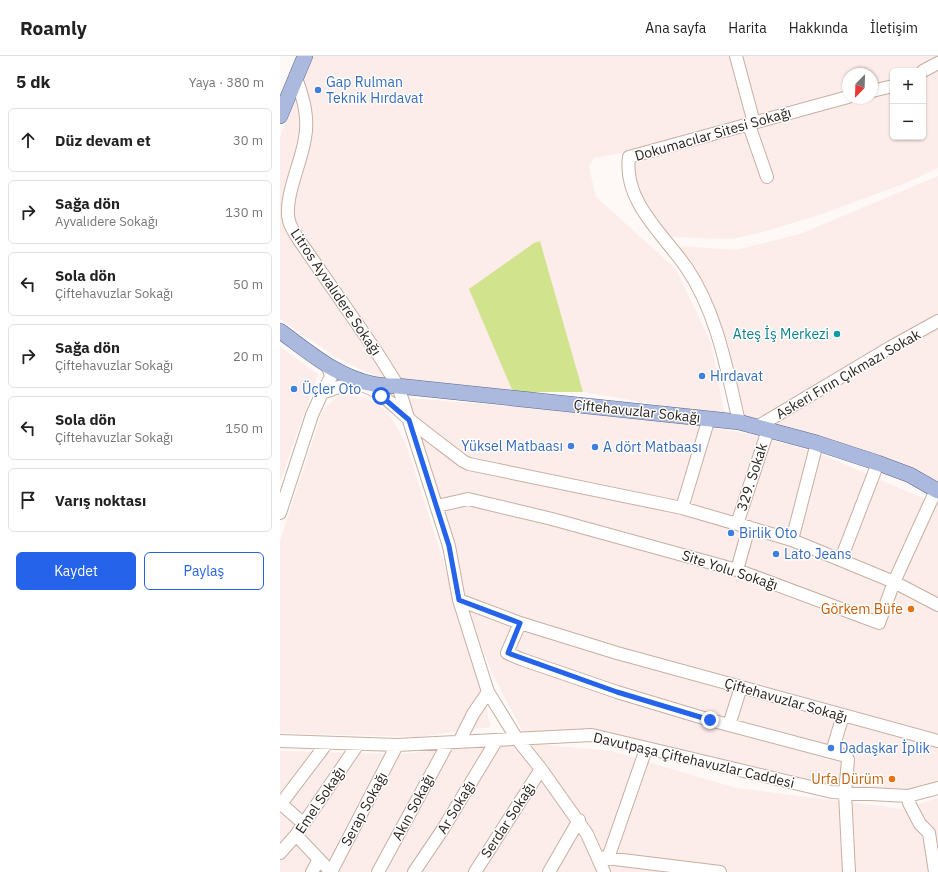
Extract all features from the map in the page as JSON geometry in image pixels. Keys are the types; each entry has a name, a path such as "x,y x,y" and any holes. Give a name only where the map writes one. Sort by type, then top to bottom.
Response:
{"main road":[{"path":"280,116 305,56"},
{"name":"Çiftehavuzlar Sokağı","path":"280,330 328,366 360,381 388,389 739,422 817,443 878,463 910,475 937,491"}],"street":[{"path":"736,56 752,124 767,177"},
{"path":"926,69 938,63"},
{"name":"Litros Ayvalıdere Sokağı","path":"296,78 302,93 307,124 305,138 288,203 289,221 299,240 376,351 388,389"},
{"path":"878,90 890,87"},
{"name":"Dokumacılar Sitesi Sokağı","path":"739,422 719,338 702,294 686,267 643,211 629,183 628,157 842,98"},
{"name":"Askeri Fırın Çıkmazı Sokak","path":"763,428 891,347 938,321"},
{"path":"280,513 312,415 331,377 328,366"},
{"path":"322,393 354,384 388,389"},
{"path":"388,389 409,420 449,546 459,600 488,692 517,739 579,820 603,857 702,871 720,872"},
{"path":"388,389 409,420 469,464 682,508 749,527 792,540 841,559 894,582 938,605"},
{"path":"682,508 709,418"},
{"name":"329. Sokak","path":"737,524 763,428"},
{"path":"792,540 817,443"},
{"path":"841,559 878,463"},
{"name":"Site Yolu Sokağı","path":"437,506 468,499 552,519 737,570 879,623 894,582 937,491"},
{"path":"737,570 749,527"},
{"name":"Çiftehavuzlar Sokağı","path":"459,600 520,623 617,653 938,741"},
{"path":"520,623 508,653 617,692 729,725 843,755 848,759 845,793 849,872"},
{"path":"729,725 741,687"},
{"name":"Akın Sokağı","path":"378,872 454,742 488,692"},
{"path":"832,752 843,715"},
{"name":"Davutpaşa Çiftehavuzlar Caddesi","path":"280,740 397,745 592,735 832,792 908,796 938,788"},
{"name":"Ar Sokağı","path":"414,872 443,829 496,741"},
{"path":"304,824 280,804 327,743"},
{"name":"Emel Sokağı","path":"280,853 296,836 358,744"},
{"name":"Serap Sokağı","path":"331,872 397,745"},
{"path":"604,872 603,857 646,749"},
{"name":"Serdar Sokağı","path":"474,872 541,769"},
{"path":"908,796 909,803 920,824 929,833 935,872"},
{"path":"549,872 579,820"},
{"path":"296,836 331,872"},
{"path":"312,872 319,858"}],"shaded area":[{"path":"312,56 938,56 938,168 906,183 819,215 766,231 732,239 669,237 664,234 637,187 633,165 636,157 643,149 594,158 589,167 596,197 676,269 711,343 725,416 583,392 540,241 513,392 375,376 336,357 280,319 280,137"},
{"path":"938,176 938,317 759,422 743,419 724,342 678,248 681,246 736,250 800,234"},
{"path":"938,324 938,487 764,426"},
{"path":"280,347 318,374 280,482"},
{"path":"340,393 367,398 388,412 406,444 475,661 491,727 418,737 280,733 280,541 322,412"},
{"path":"409,398 607,414 703,426 750,434 819,453 938,505 938,785 907,795 849,792 592,733 523,732 494,677 478,637"},
{"path":"514,742 611,751 736,788 903,809 938,798 938,872 280,872 280,751 403,754"}],"green space":[{"path":"540,241 583,392 513,392 469,289 534,243"}],"place":[{"name":"Gap Rulman Teknik Hırdavat","path":"318,90"},
{"name":"Ateş İş Merkezi","path":"837,334"},
{"name":"Hırdavat","path":"702,376"},
{"name":"Üçler Oto","path":"294,389"},
{"name":"Yüksel Matbaası","path":"571,446"},
{"name":"A dört Matbaası","path":"595,447"},
{"name":"Birlik Oto","path":"731,533"},
{"name":"Lato Jeans","path":"776,554"},
{"name":"Görkem Büfe","path":"911,609"},
{"name":"Dadaşkar İplik","path":"831,748"},
{"name":"Urfa Dürüm","path":"892,779"}],"route":[{"path":"381,396 409,420 449,546 459,600 520,623 508,653 521,659 617,692 710,720"}]}
